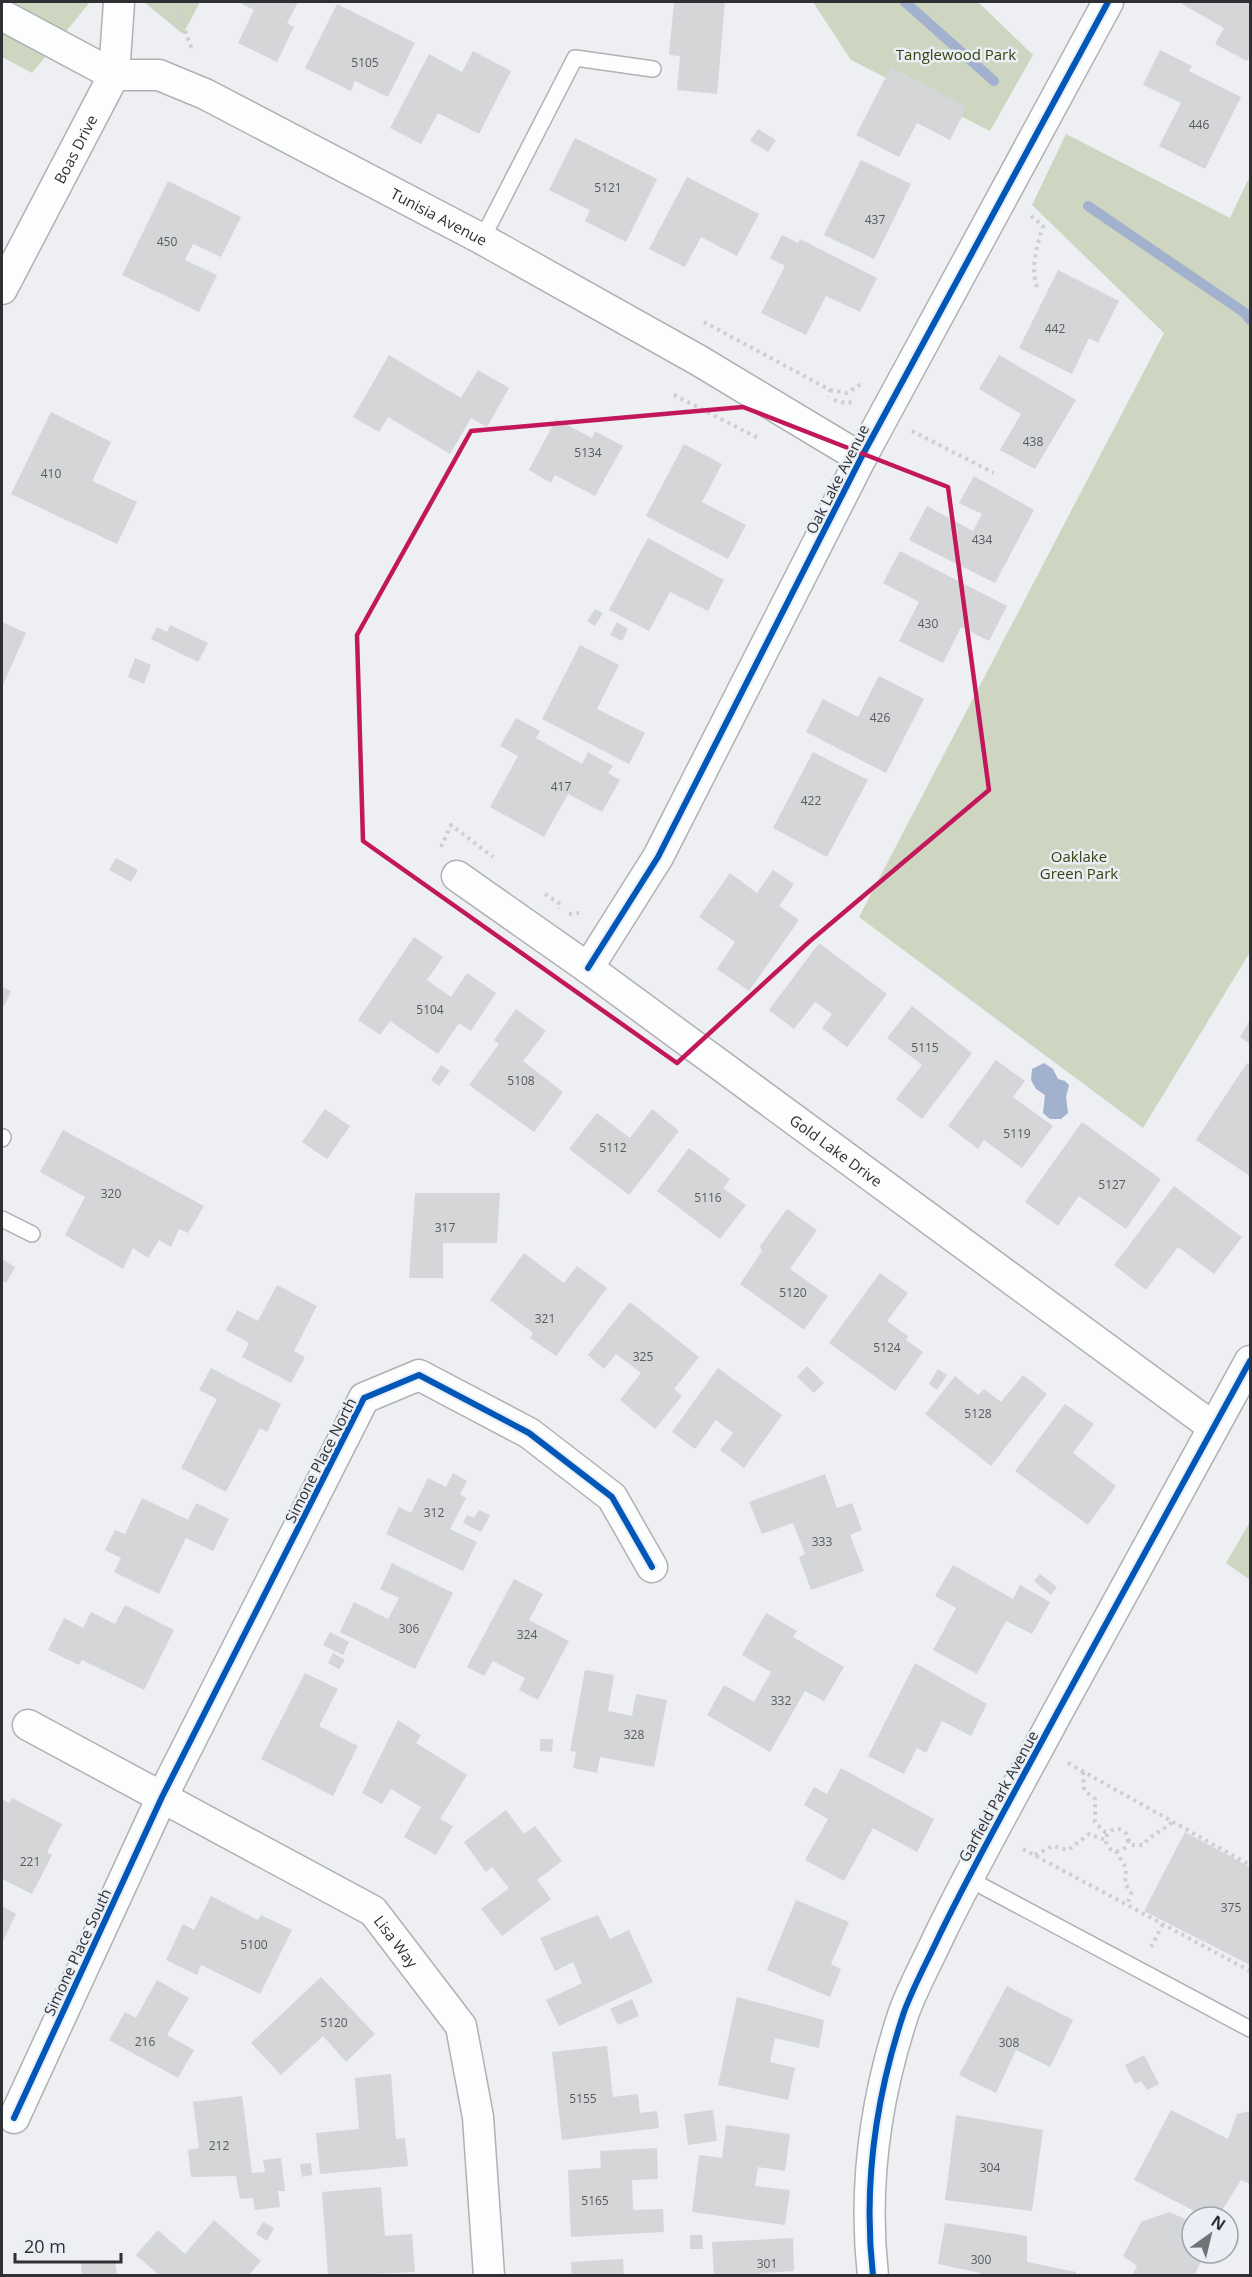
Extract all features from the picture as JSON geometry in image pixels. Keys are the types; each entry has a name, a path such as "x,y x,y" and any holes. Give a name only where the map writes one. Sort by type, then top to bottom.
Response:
{"street":[{"name":"Boas Drive","path":"2,289 114,75 119,2"},
{"name":"Oak Lake Avenue","path":"588,968 658,857 861,458 1108,2"},
{"name":"Tunisia Avenue","path":"2,15 114,75 159,75 205,94 482,239 698,360 861,458"},
{"name":"Gold Lake Drive","path":"457,876 588,968 1213,1427"},
{"name":"Garfield Park Avenue","path":"873,2276 870,2248 872,2164 885,2078 905,2010 916,1982 967,1878 1251,1361"},
{"name":"Simone Place North","path":"162,1797 364,1398 419,1376 529,1433 612,1497 652,1567"},
{"name":"Lisa Way","path":"28,1725 373,1911 461,2026 478,2117 489,2276"},
{"name":"Simone Place South","path":"14,2118 162,1797"}],"lane":[{"path":"482,239 575,58 653,69"},
{"path":"2,1219 32,1234"},
{"path":"967,1878 1251,2029"}],"path":[{"path":"1031,216 1043,226 1035,250 1034,280 1037,287"},
{"path":"830,390 847,393 858,388 867,377"},
{"path":"674,395 767,443"},
{"path":"911,430 994,473"},
{"path":"1068,1763 1251,1865"},
{"path":"1083,1772 1084,1790 1095,1798 1095,1822 1105,1832 1119,1830 1125,1833 1131,1845 1143,1845 1150,1835 1165,1829 1172,1821"},
{"path":"1110,1832 1106,1840 1109,1849 1121,1850 1125,1847 1127,1839"},
{"path":"1035,1855 1053,1846 1068,1850 1089,1834 1106,1840"},
{"path":"1023,1849 1251,1971"},
{"path":"1116,1851 1126,1868 1125,1883 1131,1893 1127,1905"}],"highlighted area":[{"path":"743,407 948,487 989,790 810,941 677,1063 363,841 357,635 471,431"}],"green space":[{"path":"2,2 90,2 32,73 2,57"},
{"path":"144,2 200,2 183,34"},
{"name":"Tanglewood Park","path":"813,2 978,2 1033,55 990,131 851,60"},
{"name":"Oaklake Green Park","path":"1066,134 1230,218 1250,176 1250,952 1143,1128 859,917 1164,333 1032,205"},
{"path":"1250,1522 1250,1580 1226,1563"}],"water":[{"path":"1044,1063 1053,1069 1058,1079 1069,1085 1066,1097 1068,1113 1061,1119 1050,1119 1043,1113 1045,1095 1036,1089 1031,1080 1032,1069"}],"building":[{"path":"238,2 298,2 287,23 294,27 277,62 238,43 254,10"},
{"path":"674,2 725,2 717,94 677,90 680,56 669,55"},
{"path":"1184,2 1250,2 1250,54 1247,61 1215,44 1224,28 1182,4"},
{"path":"337,4 415,43 388,97 355,81 351,91 305,68"},
{"path":"1160,50 1192,66 1189,71 1241,97 1205,169 1159,146 1181,103 1143,85"},
{"path":"473,51 511,71 479,134 438,113 421,144 390,128 429,54 462,72"},
{"path":"891,67 967,107 950,140 917,123 899,157 856,135"},
{"path":"758,129 776,140 768,152 750,141"},
{"path":"575,138 657,179 626,242 585,221 590,210 549,190"},
{"path":"861,160 911,184 874,259 824,235"},
{"path":"687,177 759,214 737,256 701,237 685,267 649,249"},
{"path":"168,181 241,217 221,257 193,244 185,260 217,275 199,312 122,275"},
{"path":"782,235 798,243 800,239 877,278 860,312 826,296 806,335 761,313 785,266 770,258"},
{"path":"1058,270 1119,301 1098,343 1089,338 1072,374 1019,348"},
{"path":"389,355 461,398 478,370 509,388 487,427 471,418 450,454 388,417 379,432 353,417"},
{"path":"999,355 1076,400 1035,469 1000,450 1021,414 979,389"},
{"path":"51,412 111,442 92,481 137,502 117,544 11,494"},
{"path":"556,419 592,438 595,431 623,446 595,496 555,475 551,483 529,470"},
{"path":"684,444 722,464 702,502 746,525 728,559 646,516"},
{"path":"974,476 1034,510 995,583 909,540 927,506 973,531 982,514 959,503"},
{"path":"648,538 724,580 708,611 670,592 649,631 609,610"},
{"path":"900,551 1007,606 989,641 961,627 943,663 899,641 919,602 883,583"},
{"path":"595,609 603,613 595,626 587,621"},
{"path":"2,622 26,633 2,687"},
{"path":"617,622 628,629 622,641 610,635"},
{"path":"170,625 208,643 198,662 151,639 157,627 167,632"},
{"path":"580,645 619,665 597,709 645,733 629,764 542,719"},
{"path":"135,658 151,665 144,684 128,677"},
{"path":"879,676 924,699 886,773 806,732 823,699 858,717"},
{"path":"516,718 540,731 536,738 582,764 588,752 613,766 608,773 620,780 602,812 568,794 544,837 490,807 518,756 500,746"},
{"path":"813,752 868,780 827,857 773,828"},
{"path":"116,858 138,870 131,882 109,870"},
{"path":"773,870 794,884 779,906 799,920 749,991 717,969 735,942 699,917 730,873 757,893"},
{"path":"414,937 443,957 427,980 451,997 467,973 496,993 471,1031 459,1023 438,1054 390,1021 380,1035 358,1020"},
{"path":"819,943 887,994 847,1047 822,1028 832,1014 815,1002 794,1029 769,1010"},
{"path":"2,987 11,991 4,1006 2,1004"},
{"path":"912,1006 972,1053 922,1119 896,1099 922,1065 887,1038"},
{"path":"516,1009 546,1031 523,1061 563,1092 534,1132 469,1085 499,1044 494,1040"},
{"path":"1250,1020 1250,1044 1240,1037"},
{"path":"996,1060 1025,1081 1013,1097 1053,1126 1022,1168 984,1140 978,1149 948,1126"},
{"path":"1247,1063 1250,1065 1250,1176 1196,1140"},
{"path":"441,1065 450,1071 439,1086 431,1080"},
{"path":"325,1109 350,1126 327,1159 302,1142"},
{"path":"652,1109 679,1131 629,1195 569,1149 597,1113 630,1138"},
{"path":"1082,1122 1161,1179 1126,1229 1079,1196 1058,1226 1025,1202"},
{"path":"63,1130 204,1206 188,1233 179,1229 171,1247 159,1240 148,1258 133,1248 123,1269 65,1235 85,1197 40,1172"},
{"path":"689,1148 730,1179 723,1188 746,1205 720,1239 657,1191"},
{"path":"1174,1186 1242,1237 1214,1274 1178,1247 1146,1290 1114,1265"},
{"path":"415,1193 500,1193 497,1243 443,1243 443,1278 409,1278"},
{"path":"787,1209 817,1230 790,1269 828,1296 804,1330 740,1284 762,1251 760,1246"},
{"path":"524,1253 564,1283 577,1266 607,1288 556,1356 530,1338 533,1333 490,1300"},
{"path":"2,1259 15,1267 6,1283 2,1280"},
{"path":"880,1273 908,1293 887,1321 908,1336 906,1340 923,1352 895,1391 829,1343"},
{"path":"277,1285 317,1306 294,1351 305,1357 291,1383 242,1357 249,1343 226,1330 237,1310 258,1321"},
{"path":"630,1302 699,1357 674,1389 682,1396 655,1429 620,1400 641,1373 616,1354 604,1369 588,1355"},
{"path":"807,1366 824,1383 814,1393 797,1377"},
{"path":"211,1368 281,1404 267,1432 260,1428 226,1492 181,1468 217,1399 199,1390"},
{"path":"718,1368 782,1415 744,1468 720,1450 733,1433 716,1420 695,1449 672,1432"},
{"path":"938,1369 947,1375 937,1390 929,1384"},
{"path":"1023,1375 1047,1394 991,1466 925,1414 955,1376 978,1395 984,1389 1001,1402"},
{"path":"1065,1404 1094,1424 1073,1453 1116,1486 1088,1525 1015,1471"},
{"path":"453,1473 467,1481 460,1494 466,1498 450,1529 477,1542 463,1571 386,1534 399,1507 411,1513 428,1478 446,1487"},
{"path":"825,1474 837,1508 852,1503 862,1530 850,1535 864,1571 811,1590 799,1557 805,1554 793,1523 762,1534 749,1502"},
{"path":"142,1498 188,1520 196,1503 229,1519 213,1551 186,1538 159,1594 114,1572 121,1558 105,1550 115,1530 125,1534"},
{"path":"479,1510 490,1515 481,1532 463,1523 467,1515 474,1518"},
{"path":"392,1563 453,1593 415,1669 340,1632 354,1602 388,1619 399,1598 380,1589"},
{"path":"953,1565 1013,1599 1020,1585 1050,1602 1032,1634 1006,1621 977,1674 933,1650 956,1608 935,1596"},
{"path":"1040,1574 1057,1587 1051,1595 1034,1581"},
{"path":"514,1579 543,1594 529,1620 569,1641 538,1700 519,1690 525,1678 493,1661 484,1676 467,1667"},
{"path":"125,1605 174,1630 144,1690 82,1660 79,1665 48,1650 64,1618 83,1628 91,1612 115,1624"},
{"path":"766,1613 797,1631 793,1637 844,1667 824,1701 805,1691 770,1752 707,1715 724,1685 754,1702 771,1672 742,1655"},
{"path":"330,1632 349,1642 343,1655 323,1645"},
{"path":"333,1653 345,1660 339,1669 328,1663"},
{"path":"915,1663 987,1704 971,1736 942,1721 926,1753 917,1748 904,1774 868,1756"},
{"path":"585,1670 614,1675 608,1711 632,1716 636,1694 667,1700 654,1767 600,1757 597,1773 573,1768 576,1752 570,1751"},
{"path":"305,1673 338,1689 319,1726 358,1746 333,1796 261,1759"},
{"path":"398,1720 421,1735 416,1743 467,1775 440,1819 453,1826 436,1855 404,1837 421,1807 391,1789 382,1804 362,1793"},
{"path":"540,1739 553,1739 552,1752 540,1751"},
{"path":"841,1768 934,1819 917,1852 873,1828 844,1881 805,1860 828,1819 804,1805 814,1787 827,1794"},
{"path":"12,1798 62,1824 47,1852 52,1855 32,1894 2,1879 2,1799 9,1803"},
{"path":"506,1810 524,1834 535,1826 562,1861 537,1880 551,1899 502,1936 481,1909 509,1888 492,1867 486,1872 464,1842"},
{"path":"1185,1832 1250,1867 1250,1965 1144,1911"},
{"path":"211,1896 258,1920 261,1915 292,1930 260,1994 201,1965 197,1975 166,1960 183,1924 194,1930"},
{"path":"796,1900 849,1922 831,1964 841,1969 830,1997 767,1970"},
{"path":"2,1906 16,1914 2,1943"},
{"path":"598,1915 610,1939 629,1930 653,1982 559,2026 546,2000 582,1983 573,1962 555,1971 540,1938"},
{"path":"321,1977 375,2034 346,2062 323,2036 281,2075 251,2043"},
{"path":"157,1980 189,1998 167,2035 194,2050 178,2078 109,2040 125,2012 136,2018"},
{"path":"1007,1986 1073,2020 1050,2067 1016,2050 996,2093 959,2075"},
{"path":"737,1997 824,2020 819,2048 775,2038 770,2062 795,2068 788,2100 718,2085"},
{"path":"632,1999 639,2016 618,2025 610,2009"},
{"path":"607,2046 613,2097 638,2094 640,2113 657,2111 659,2128 562,2140 552,2052"},
{"path":"1144,2055 1159,2084 1147,2090 1141,2081 1135,2084 1125,2065"},
{"path":"391,2074 396,2139 405,2138 408,2166 320,2174 316,2133 359,2129 355,2078"},
{"path":"242,2096 252,2173 265,2172 263,2160 281,2158 285,2191 278,2191 280,2207 255,2210 253,2198 240,2199 236,2176 191,2177 188,2150 199,2148 193,2102"},
{"path":"713,2110 717,2141 688,2145 684,2114"},
{"path":"1171,2110 1228,2139 1237,2114 1250,2111 1250,2184 1241,2180 1225,2205 1183,2205 1134,2180"},
{"path":"956,2115 1043,2130 1032,2211 945,2200"},
{"path":"726,2125 790,2134 785,2171 758,2167 755,2186 790,2190 785,2225 692,2212 699,2155 722,2158"},
{"path":"657,2148 658,2179 632,2180 633,2210 663,2209 664,2232 571,2237 568,2170 601,2168 600,2151"},
{"path":"311,2163 312,2175 302,2177 300,2164"},
{"path":"381,2187 385,2236 412,2234 415,2272 328,2276 322,2192"},
{"path":"1169,2212 1180,2217 1180,2265 1199,2265 1194,2276 1132,2276 1137,2266 1123,2256 1141,2222"},
{"path":"214,2220 261,2261 248,2276 160,2276 136,2255 158,2230 185,2254"},
{"path":"263,2222 274,2228 267,2241 256,2234"},
{"path":"945,2223 1027,2236 1027,2262 1076,2272 1076,2276 980,2276 980,2273 938,2264"},
{"path":"690,2235 702,2235 703,2249 690,2249"},
{"path":"793,2238 794,2271 760,2273 760,2276 714,2276 712,2242"},
{"path":"623,2259 624,2276 572,2276 571,2262"},
{"path":"115,2260 117,2276 82,2276 81,2263"}],"waterway":[{"path":"905,2 994,81"},
{"path":"1088,206 1245,313 1250,320"}],"cycle path":[{"path":"588,968 658,857 861,458 1108,2"},
{"path":"873,2276 870,2209 874,2142 886,2076 908,2002 982,1851 1250,1361"},
{"path":"14,2118 162,1797 364,1398 419,1375 529,1433 612,1497 652,1567"}]}
